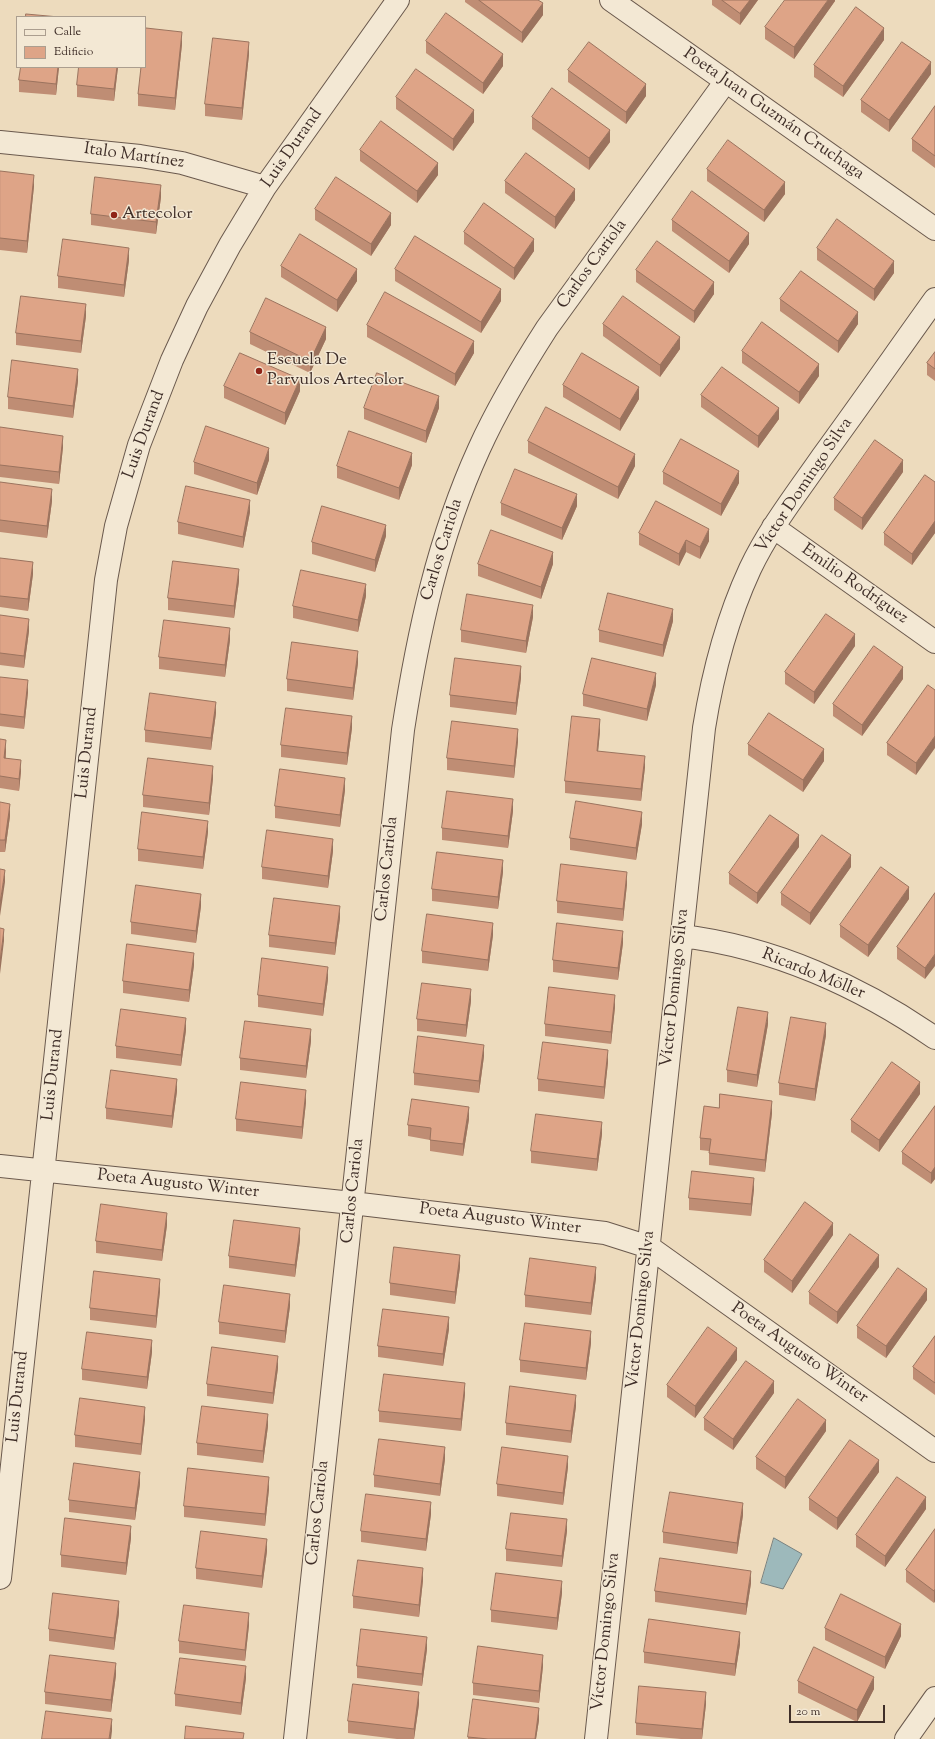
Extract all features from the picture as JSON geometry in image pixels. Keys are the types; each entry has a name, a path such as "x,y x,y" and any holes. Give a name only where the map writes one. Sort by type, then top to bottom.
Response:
{"street":[{"name":"Luis Durand","path":"0,1578 106,580 116,526 139,445 172,360 197,306 222,259 265,187 398,0"},
{"name":"Poeta Juan Guzmán Cruchaga","path":"611,0 935,229"},
{"name":"Carlos Cariola","path":"295,1739 403,730 413,667 426,605 443,544 478,450 501,404 547,328 726,81"},
{"name":"Italo Martínez","path":"0,142 140,156 182,162 265,187"},
{"name":"Víctor Domingo Silva","path":"596,1739 704,728 710,688 719,649 732,611 751,568 773,527 935,299"},
{"name":"Emilio Rodríguez","path":"773,527 935,642"},
{"name":"Ricardo Möller","path":"682,936 720,941 765,954 825,976 869,997 912,1022 935,1038"},
{"name":"Poeta Augusto Winter","path":"0,1166 352,1203 605,1233 649,1248 935,1451"},
{"path":"906,1739 935,1698"}],"water":[{"path":"774,1538 802,1554 783,1589 761,1583"}],"building":[{"path":"479,0 538,0 543,3 522,32"},
{"path":"722,0 750,0 740,13"},
{"path":"785,0 828,0 794,47 765,27"},
{"path":"856,7 884,28 843,86 814,65"},
{"path":"446,13 503,54 483,83 426,41"},
{"path":"26,14 48,16 26,16"},
{"path":"146,28 182,32 175,98 138,94 141,68 146,68"},
{"path":"213,38 249,42 242,108 205,104"},
{"path":"589,42 646,84 626,112 568,70"},
{"path":"902,42 931,62 889,120 861,100"},
{"path":"21,68 58,68 56,84 19,80"},
{"path":"79,68 117,68 114,89 77,85"},
{"path":"416,69 474,110 453,139 396,97"},
{"path":"552,88 610,130 589,158 532,117"},
{"path":"935,106 935,156 912,139"},
{"path":"381,121 438,163 417,191 360,150"},
{"path":"728,140 785,182 764,210 707,169"},
{"path":"526,153 575,189 555,217 505,181"},
{"path":"0,171 34,175 27,241 0,238"},
{"path":"95,177 161,185 156,222 91,214"},
{"path":"336,177 391,213 371,244 315,209"},
{"path":"692,191 749,233 729,261 672,220"},
{"path":"484,203 534,239 514,268 464,232"},
{"path":"837,219 894,261 874,289 817,248"},
{"path":"300,234 357,269 337,300 281,266"},
{"path":"415,236 501,289 481,322 395,269"},
{"path":"63,239 129,248 124,285 58,276"},
{"path":"657,241 714,282 694,311 636,270"},
{"path":"801,271 858,312 838,341 780,299"},
{"path":"385,292 474,341 455,374 367,325"},
{"path":"21,296 86,304 81,341 16,333"},
{"path":"623,296 680,337 660,365 603,324"},
{"path":"266,298 326,327 310,361 250,332"},
{"path":"762,322 819,364 799,392 742,351"},
{"path":"935,352 935,369 927,363"},
{"path":"240,353 300,379 285,413 224,386"},
{"path":"582,353 639,387 620,419 563,385"},
{"path":"12,360 78,369 73,406 8,397"},
{"path":"722,367 779,408 758,436 701,395"},
{"path":"377,373 439,396 426,431 364,408"},
{"path":"546,407 635,454 618,487 528,441"},
{"path":"206,426 269,448 257,483 194,462"},
{"path":"0,427 63,436 59,472 0,465"},
{"path":"349,431 412,453 399,488 337,466"},
{"path":"681,439 739,471 721,504 663,472"},
{"path":"875,440 903,460 862,518 834,498"},
{"path":"515,469 577,494 562,528 501,503"},
{"path":"925,475 935,482 935,521 912,554 884,533"},
{"path":"0,482 52,489 47,526 0,520"},
{"path":"186,486 250,500 243,537 178,522"},
{"path":"656,501 709,529 700,547 686,540 679,554 639,533"},
{"path":"322,506 386,525 375,560 312,542"},
{"path":"491,530 553,552 541,587 478,564"},
{"path":"0,558 33,562 28,599 0,596"},
{"path":"173,561 239,569 234,606 168,598"},
{"path":"301,570 366,584 358,620 293,606"},
{"path":"608,593 673,609 663,645 599,630"},
{"path":"467,594 533,605 526,641 461,630"},
{"path":"826,614 855,634 814,692 785,672"},
{"path":"0,615 29,619 24,656 0,653"},
{"path":"164,620 230,628 225,665 159,657"},
{"path":"292,642 358,651 353,688 287,679"},
{"path":"874,646 903,667 862,725 833,704"},
{"path":"455,658 521,666 516,703 450,695"},
{"path":"592,658 656,673 647,709 583,694"},
{"path":"0,677 28,680 24,717 0,714"},
{"path":"928,685 935,690 935,736 916,763 887,743"},
{"path":"150,693 216,702 211,738 145,730"},
{"path":"286,708 352,716 347,753 281,745"},
{"path":"769,713 824,749 803,780 748,744"},
{"path":"572,716 600,719 597,751 645,756 641,789 565,781"},
{"path":"452,721 518,729 514,766 447,758"},
{"path":"0,739 6,740 4,758 21,760 19,779 0,776"},
{"path":"148,758 213,766 209,803 143,795"},
{"path":"280,769 345,778 340,815 275,806"},
{"path":"447,791 513,799 508,836 442,828"},
{"path":"576,801 642,812 636,848 570,838"},
{"path":"0,802 10,804 5,840 0,840"},
{"path":"142,812 208,821 203,857 138,849"},
{"path":"770,815 799,835 757,893 729,873"},
{"path":"267,830 333,839 328,876 262,867"},
{"path":"822,835 851,855 810,913 781,893"},
{"path":"437,852 503,860 498,897 432,889"},
{"path":"561,864 627,872 623,909 557,901"},
{"path":"881,867 909,887 868,945 840,925"},
{"path":"0,869 5,870 0,904"},
{"path":"136,885 201,894 196,931 131,922"},
{"path":"935,893 935,954 925,968 897,947"},
{"path":"274,898 340,906 335,943 269,935"},
{"path":"427,914 493,923 488,960 422,951"},
{"path":"557,923 623,931 618,968 553,960"},
{"path":"0,928 4,929 0,962"},
{"path":"127,944 194,953 189,990 123,981"},
{"path":"262,958 328,967 323,1004 258,995"},
{"path":"422,983 471,989 466,1025 417,1019"},
{"path":"549,987 615,995 611,1032 545,1024"},
{"path":"738,1007 768,1012 757,1075 727,1070"},
{"path":"121,1009 186,1018 181,1055 116,1046"},
{"path":"791,1017 826,1023 815,1089 779,1083"},
{"path":"245,1021 311,1029 306,1066 240,1058"},
{"path":"418,1036 484,1045 479,1081 414,1073"},
{"path":"543,1042 608,1050 604,1087 538,1079"},
{"path":"892,1062 920,1082 879,1140 851,1120"},
{"path":"111,1070 177,1079 172,1116 106,1108"},
{"path":"241,1082 306,1090 302,1127 236,1119"},
{"path":"720,1094 772,1101 765,1160 709,1153 711,1139 700,1138 704,1106 719,1108"},
{"path":"412,1099 469,1107 463,1144 430,1140 431,1128 408,1125"},
{"path":"935,1106 935,1167 931,1173 902,1152"},
{"path":"536,1114 602,1122 597,1159 531,1151"},
{"path":"692,1171 754,1178 751,1204 689,1198"},
{"path":"805,1202 833,1223 792,1281 764,1260"},
{"path":"101,1204 167,1213 162,1250 96,1241"},
{"path":"234,1220 300,1228 295,1265 229,1256"},
{"path":"850,1234 879,1255 837,1312 809,1292"},
{"path":"394,1247 460,1255 455,1292 390,1283"},
{"path":"530,1258 596,1267 591,1303 525,1295"},
{"path":"898,1268 927,1289 886,1346 857,1326"},
{"path":"94,1271 160,1279 156,1316 90,1308"},
{"path":"224,1285 290,1294 285,1331 219,1322"},
{"path":"383,1309 449,1317 443,1354 378,1346"},
{"path":"525,1323 591,1331 586,1368 520,1360"},
{"path":"708,1327 737,1348 695,1406 667,1385"},
{"path":"87,1332 152,1340 147,1377 82,1369"},
{"path":"935,1336 935,1383 913,1367"},
{"path":"212,1347 278,1356 273,1393 207,1384"},
{"path":"746,1361 774,1381 733,1439 704,1418"},
{"path":"384,1374 465,1383 461,1419 379,1411"},
{"path":"510,1386 576,1395 571,1431 506,1423"},
{"path":"80,1398 145,1407 141,1444 75,1435"},
{"path":"798,1399 826,1420 785,1477 756,1457"},
{"path":"202,1406 268,1414 263,1451 197,1443"},
{"path":"379,1439 445,1447 440,1484 374,1475"},
{"path":"850,1440 879,1460 837,1518 809,1498"},
{"path":"502,1447 568,1456 563,1493 497,1484"},
{"path":"74,1463 140,1472 135,1508 69,1500"},
{"path":"188,1468 269,1477 265,1514 184,1506"},
{"path":"897,1477 926,1497 885,1556 856,1535"},
{"path":"670,1492 743,1503 737,1543 663,1532"},
{"path":"366,1494 431,1502 426,1539 361,1531"},
{"path":"511,1513 567,1519 562,1556 506,1549"},
{"path":"65,1518 131,1526 126,1563 61,1555"},
{"path":"935,1529 935,1589 934,1591 906,1570"},
{"path":"201,1531 267,1539 262,1576 196,1568"},
{"path":"660,1558 751,1571 746,1604 655,1591"},
{"path":"358,1560 423,1568 419,1605 353,1596"},
{"path":"496,1573 562,1581 557,1618 491,1610"},
{"path":"53,1593 119,1601 114,1638 49,1629"},
{"path":"841,1594 901,1624 885,1657 825,1628"},
{"path":"184,1605 249,1613 245,1650 179,1641"},
{"path":"649,1619 740,1632 735,1664 644,1652"},
{"path":"361,1629 427,1637 422,1674 357,1666"},
{"path":"478,1646 543,1655 539,1691 473,1683"},
{"path":"814,1647 874,1677 857,1710 798,1681"},
{"path":"50,1655 116,1663 111,1700 45,1692"},
{"path":"180,1658 246,1666 241,1703 175,1694"},
{"path":"353,1684 419,1692 414,1729 348,1721"},
{"path":"639,1686 706,1692 702,1729 636,1723"},
{"path":"473,1699 539,1708 535,1739 488,1739 468,1737"},
{"path":"46,1711 112,1719 109,1739 42,1739"},
{"path":"186,1726 244,1733 243,1739 185,1739"}],"place":[{"name":"Artecolor","path":"114,215"},
{"name":"Escuela De Parvulos Artecolor","path":"259,371"}]}
